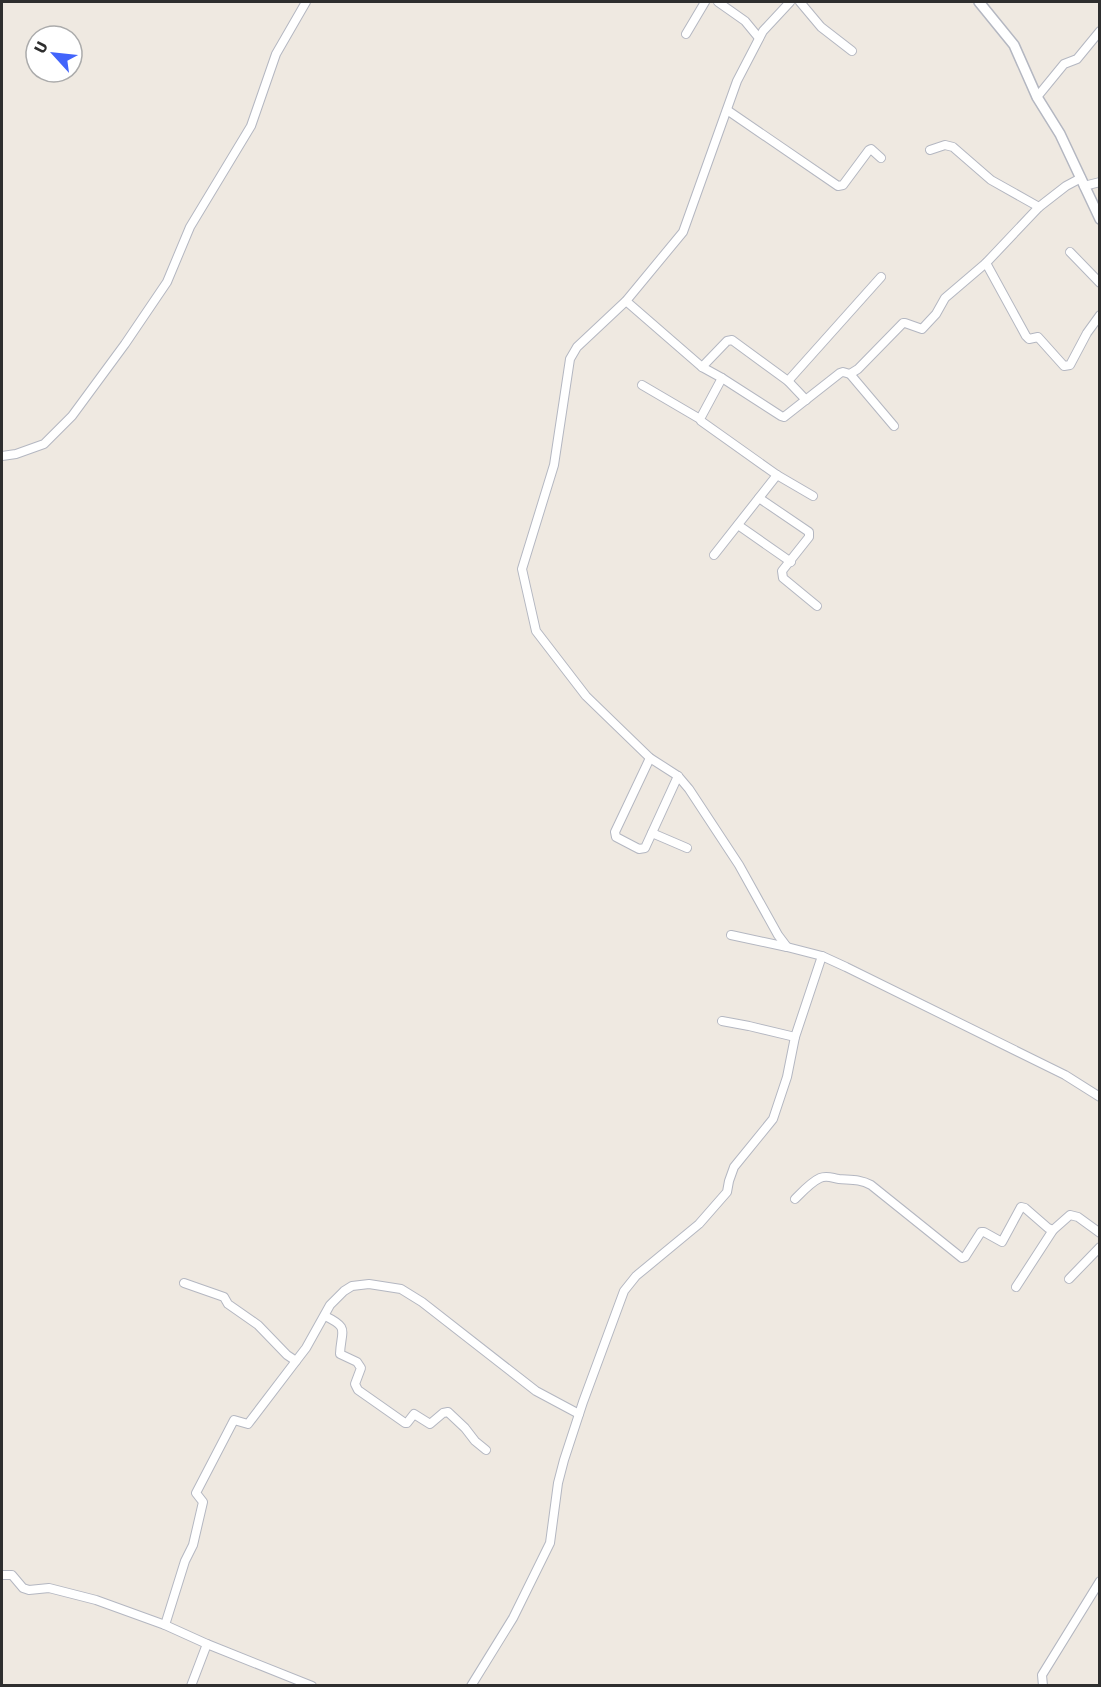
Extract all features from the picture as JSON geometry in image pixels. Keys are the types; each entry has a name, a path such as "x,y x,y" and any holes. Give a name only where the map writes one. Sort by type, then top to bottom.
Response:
{"street":[{"path":"2,456 16,454 44,444 72,416 167,282 190,227 251,126 276,54 306,2"},
{"path":"686,34 705,2"},
{"path":"718,2 745,21 759,38"},
{"path":"787,947 778,935 740,865 689,789 678,776 650,758 586,696 538,636 522,569 554,465 570,359 577,347 626,301 684,232 737,81 759,38 789,2"},
{"path":"800,2 821,27 852,51"},
{"path":"979,2 1014,45 1037,97 1060,134 1100,219"},
{"path":"1037,97 1064,64 1077,60 1100,31"},
{"path":"727,110 838,186 843,185 869,150 871,149 881,158"},
{"path":"930,150 945,145 953,147 991,180 1039,207"},
{"path":"850,374 858,369 903,323 922,329 936,314 945,298 986,263 1039,207 1066,186 1083,182 1100,182"},
{"path":"1070,252 1100,283"},
{"path":"986,263 1026,336 1029,339 1038,336 1064,366 1070,365 1100,315"},
{"path":"788,381 881,277"},
{"path":"626,301 702,367 781,417 843,372 850,374 894,426"},
{"path":"702,367 727,341 732,339 788,381 806,400"},
{"path":"700,419 722,378"},
{"path":"642,385 700,419 777,475 813,496"},
{"path":"714,555 777,475"},
{"path":"759,498 809,532 809,537 782,571 783,578 817,606"},
{"path":"738,525 791,562"},
{"path":"650,758 615,832 616,837 639,849 645,848 678,776"},
{"path":"652,833 687,848"},
{"path":"731,935 822,956 935,1009 1065,1075 1100,1097"},
{"path":"471,1686 513,1618 550,1543 558,1484 564,1460 619,1302 636,1276 699,1224 728,1192 734,1167 773,1119 787,1077 795,1037 822,956"},
{"path":"722,1021 795,1037"},
{"path":"795,1199 819,1178 826,1176 865,1181 962,1258 965,1257 981,1232 1002,1242 1021,1207 1053,1230"},
{"path":"1016,1287 1053,1230 1070,1215 1078,1217 1100,1233"},
{"path":"1069,1279 1100,1247"},
{"path":"184,1283 224,1297 228,1304 258,1325 287,1355 296,1361"},
{"path":"165,1625 185,1561 193,1545 203,1502 196,1493 233,1421 248,1424 296,1361 330,1305 352,1286 369,1284 401,1289 422,1302 536,1391 579,1414"},
{"path":"325,1316 341,1326 340,1354 357,1362 361,1368 355,1384 358,1390 405,1423 414,1414 430,1424 443,1413 448,1412 465,1428 475,1442 486,1450"},
{"path":"2,1575 12,1575 23,1588 29,1590 49,1588 96,1600 165,1625 312,1686"},
{"path":"1043,1686 1042,1675 1100,1581"},
{"path":"191,1686 207,1644"}]}
